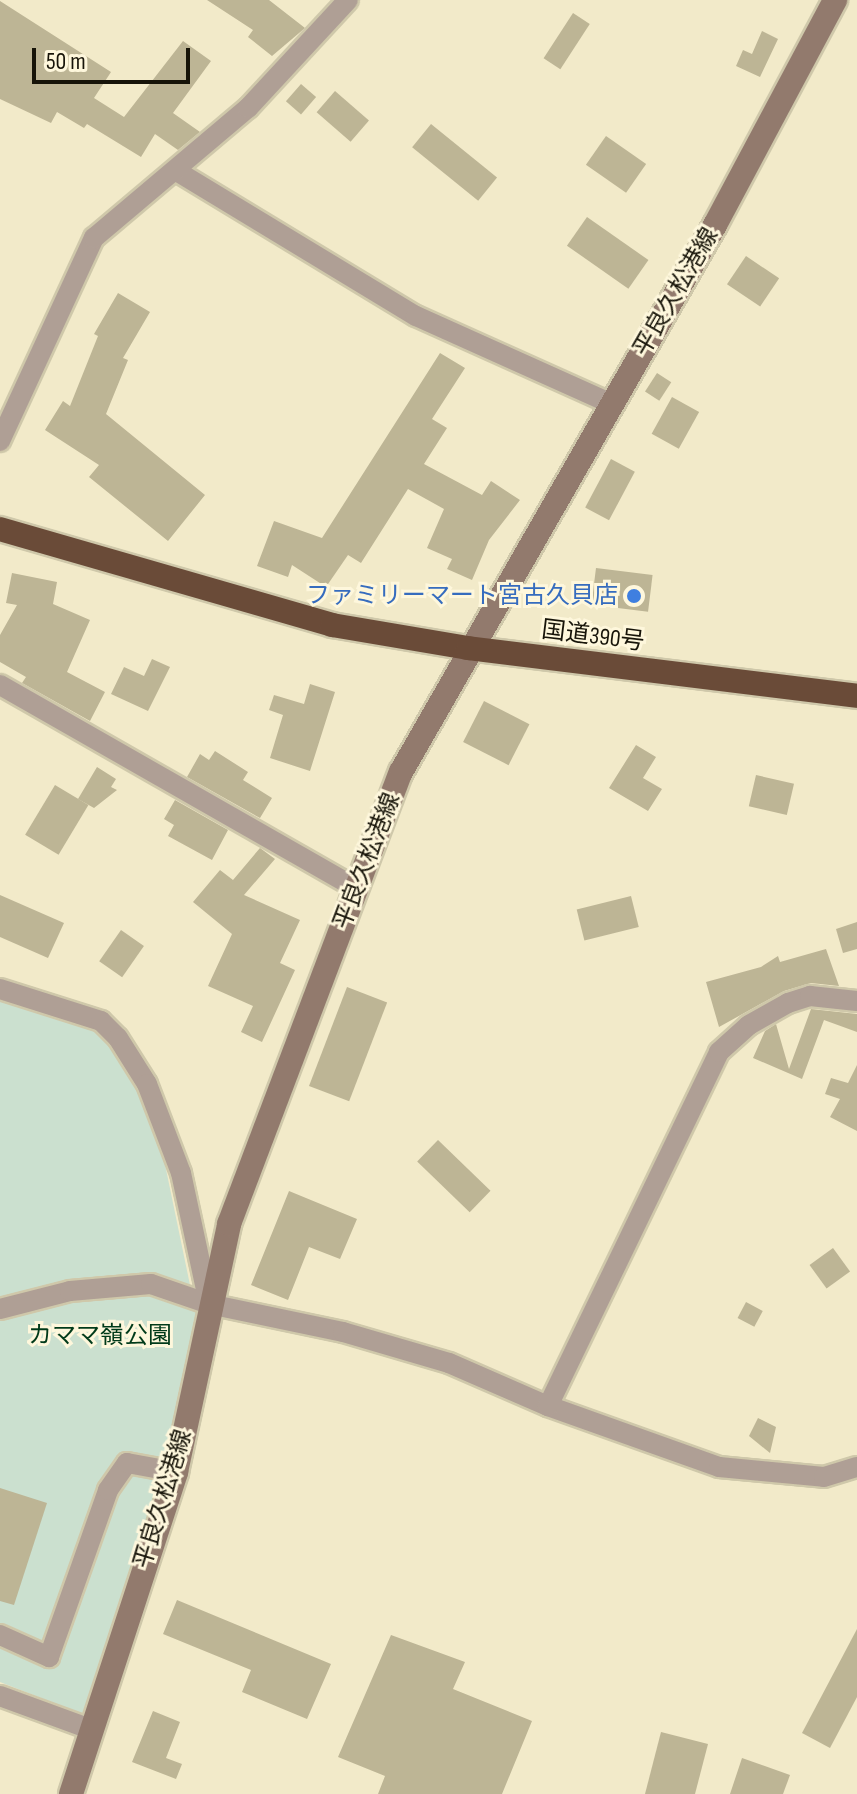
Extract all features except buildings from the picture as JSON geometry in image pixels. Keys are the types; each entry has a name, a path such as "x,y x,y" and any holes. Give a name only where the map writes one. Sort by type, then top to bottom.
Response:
{"highway":[{"name":"国道390号","path":"0,529 332,625 468,648 857,696"}],"main road":[{"name":"平良久松港線","path":"71,1794 176,1472 209,1304 229,1224 354,887 401,772 468,648 715,225 835,0"}],"street":[{"path":"0,441 94,238 178,172 248,108 348,0"},
{"path":"178,172 416,316 610,403"},
{"path":"0,685 354,887"},
{"path":"0,989 101,1021 118,1038 147,1084 181,1173 209,1304"},
{"path":"548,1406 719,1052 749,1025 788,1003 810,996 857,1001"},
{"path":"0,1309 70,1291 151,1284 209,1304 343,1332 449,1363 548,1406 719,1467 824,1477 857,1467"},
{"path":"0,1635 49,1657 108,1490 127,1463 176,1472"},
{"path":"0,1696 90,1729"}],"green space":[{"name":"カママ嶺公園","path":"0,991 101,1021 150,1092 190,1285 212,1292 176,1472 82,1714 0,1682"}],"place":[{"name":"ファミリーマート宮古久貝店","path":"634,596"}]}
